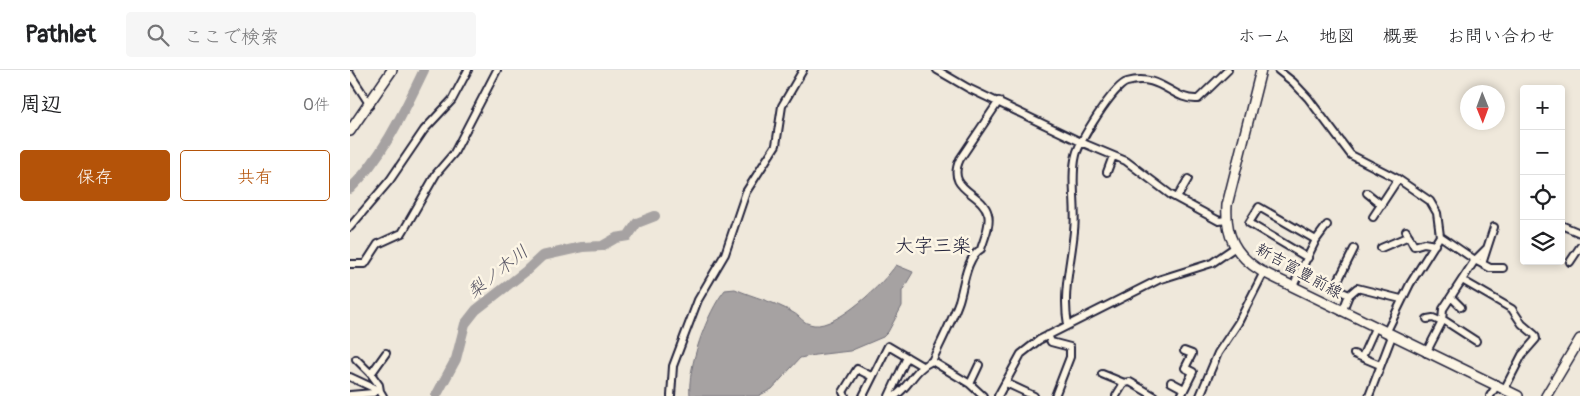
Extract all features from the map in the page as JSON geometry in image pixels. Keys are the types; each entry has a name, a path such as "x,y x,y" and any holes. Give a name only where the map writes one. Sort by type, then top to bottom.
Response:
{"main road":[{"path":"350,131 370,105 392,70"},
{"name":"新吉富豊前線","path":"1261,70 1227,205 1226,220 1234,248 1246,261 1264,272 1342,312 1518,396"},
{"path":"1546,396 1580,339"}],"street":[{"path":"350,226 379,194 424,130 452,100 468,70"},
{"path":"350,264 364,264 378,244 403,231 436,174 454,153 497,70"},
{"path":"671,396 673,366 698,300 725,254 746,192 776,145 782,106 804,70"},
{"path":"937,70 968,88 999,101 1083,143 1126,161 1149,180 1177,198 1219,221 1226,220"},
{"path":"1068,325 1064,298 1074,232 1075,164 1079,147 1098,115 1122,84 1142,80 1152,81 1185,97 1198,99 1228,70"},
{"path":"1278,70 1308,98 1352,156 1398,179 1434,205 1440,236 1401,299 1369,396"},
{"path":"350,74 370,105"},
{"path":"895,396 903,391 922,366 932,361 960,300 961,288 975,253 982,249 988,219 983,204 961,186 957,168 960,159 999,101"},
{"path":"1107,172 1113,156"},
{"path":"1177,198 1188,179"},
{"path":"1373,217 1398,179"},
{"path":"1366,193 1382,205"},
{"path":"1308,258 1249,223 1258,207 1316,240"},
{"path":"1293,286 1316,240 1327,225"},
{"path":"1482,264 1494,227"},
{"path":"1565,227 1580,233"},
{"path":"1381,248 1407,233 1414,246 1424,242 1435,245"},
{"path":"1440,236 1482,264 1496,269 1503,268"},
{"path":"1570,262 1580,246"},
{"path":"998,396 1022,354 1048,335 1158,280 1212,263 1234,248"},
{"path":"1426,353 1442,320 1443,310 1475,260 1487,248"},
{"path":"1349,295 1336,288 1354,249"},
{"path":"1200,396 1218,352 1238,322 1264,272"},
{"path":"1462,280 1505,304 1522,324 1535,335 1536,339 1522,355 1501,387 1490,396"},
{"path":"1342,312 1349,295 1357,288 1401,299"},
{"path":"1451,297 1461,307"},
{"path":"1427,319 1442,320 1476,341"},
{"path":"1362,357 1376,328"},
{"path":"1048,335 1051,342 1070,348 1070,357 1055,396"},
{"path":"863,396 871,376 888,346 922,366"},
{"path":"1181,396 1193,372 1185,368 1192,354 1184,350"},
{"path":"371,374 386,353"},
{"path":"1354,354 1380,365"},
{"path":"889,396 907,357"},
{"path":"356,359 379,385 380,393"},
{"path":"932,361 970,384 983,396"},
{"path":"970,384 979,365"},
{"path":"845,396 843,392 857,369 871,376"},
{"path":"1102,374 1124,383 1130,382 1154,396"},
{"path":"350,377 380,393"},
{"path":"1171,382 1184,389"},
{"path":"1006,383 1034,396"},
{"path":"1116,396 1124,383"},
{"path":"350,394 380,393"}],"shaded area":[{"path":"896,265 913,272 902,291 902,306 888,332 883,337 850,351 800,358 772,389 758,396 690,396 692,370 700,340 718,300 725,290 735,289 778,305 810,324 824,324 847,312 859,303 871,293"}],"waterway":[{"path":"350,189 373,163 383,148 424,70"},
{"name":"梨ノ木川","path":"436,396 456,359 465,324 476,310 542,256 582,247 602,246 616,238 628,236 637,223 655,216"}],"district":[{"name":"大字三楽","path":"933,246"}]}
